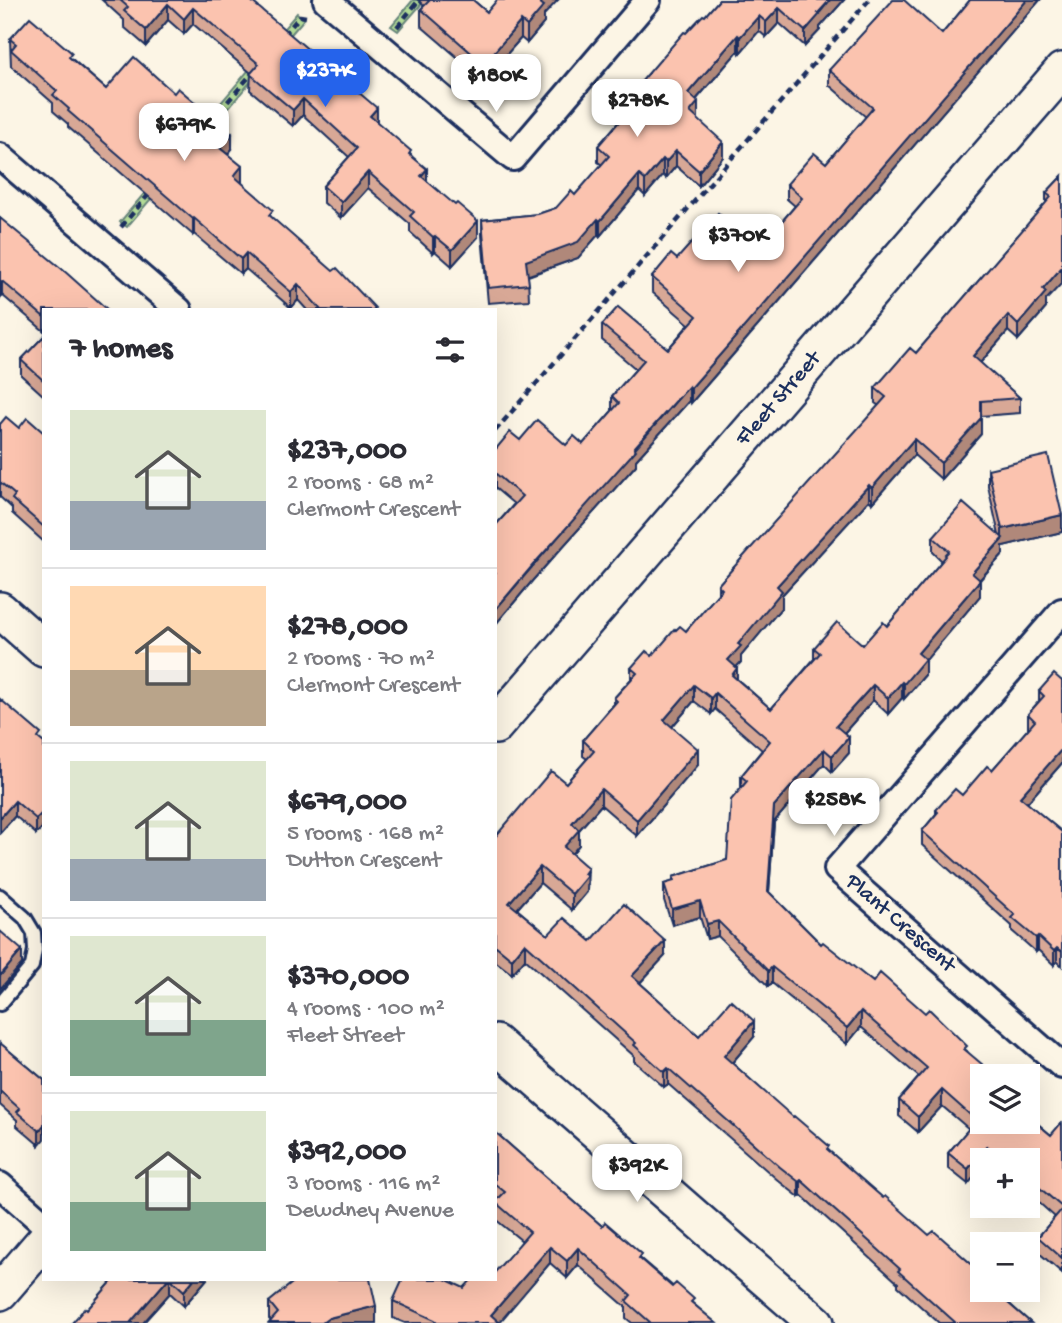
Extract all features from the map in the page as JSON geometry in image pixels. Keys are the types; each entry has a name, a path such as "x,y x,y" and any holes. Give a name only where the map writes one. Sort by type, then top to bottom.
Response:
{"street":[{"path":"326,0 513,158 648,0"},
{"name":"Fleet Street","path":"497,724 1062,71"},
{"path":"0,156 177,308"},
{"path":"0,610 42,647"},
{"name":"Plant Crescent","path":"1062,611 837,869 1062,1066"},
{"path":"497,1045 816,1323"},
{"path":"0,1185 42,1222"},
{"path":"0,1292 42,1243"}],"lane":[{"path":"0,896 25,918 34,933 35,950 32,966 0,1004"}],"path":[{"path":"395,29 419,0"},
{"path":"497,428 869,0"},
{"path":"282,37 300,16"},
{"path":"211,121 256,68"},
{"path":"105,246 158,183"}],"green space":[{"path":"413,0 425,0 398,31 391,26"},
{"path":"297,13 304,19 127,227 120,222"}],"building":[{"path":"120,0 250,0 377,108 370,116 411,151 409,154 427,169 421,176 478,221 452,250 410,216 414,212 368,172 341,202 323,186 357,148 303,99 293,110 250,74 259,64 193,8 184,19 168,4 146,30 124,11 128,7"},
{"path":"430,0 473,0 487,12 497,0 543,0 540,3 544,6 527,26 521,21 484,64 421,9"},
{"path":"719,0 830,0 805,31 779,8 766,22 759,16 740,37 738,35 688,93 698,102 690,112 723,142 699,171 676,151 666,162 663,159 645,180 639,175 600,221 598,219 578,242 526,261 529,284 488,288 482,220 538,214 556,208 571,191 575,195 609,156 598,146 636,102 629,96 684,32 705,16"},
{"path":"893,0 904,0 942,34 970,0 1027,0 497,608 497,524 522,496 497,475 497,448 510,432 520,440 537,420 566,445 574,436 583,444 619,403 612,396 644,360 602,325 618,307 668,349 697,316 652,277 671,254 677,259 718,213 758,249 802,198 787,184 814,153 826,163 873,108 829,70"},
{"path":"30,17 72,53 69,57 106,89 134,57 174,93 178,88 232,134 220,148 242,166 234,176 273,210 269,215 333,271 337,268 375,308 319,308 298,284 291,292 246,253 241,259 68,111 53,95 57,91 11,50 16,44 10,39"},
{"path":"1062,176 1062,267 1043,289 1046,292 1018,325 1008,315 973,356 1020,398 981,401 981,418 941,463 914,439 872,488 869,485 777,586 782,591 728,660 737,668 732,675 771,709 820,653 814,648 837,622 863,645 883,622 887,626 946,556 949,551 933,537 963,503 1003,538 972,573 980,580 918,653 925,659 904,684 902,682 888,698 873,685 836,726 849,737 832,756 824,749 774,806 768,891 821,944 823,942 873,982 880,973 925,1013 929,1009 967,1046 964,1049 982,1064 970,1064 970,1115 942,1090 918,1117 899,1100 927,1068 861,1011 847,1028 772,967 768,971 718,921 707,924 700,901 672,909 664,884 674,881 673,877 727,860 731,800 747,781 741,776 770,741 715,693 711,698 694,685 664,720 698,749 637,820 601,789 572,823 579,830 564,847 588,868 584,874 587,876 572,894 540,867 509,903 548,935 564,918 591,941 624,904 665,941 632,976 699,1036 731,1000 754,1021 724,1056 829,1146 827,1149 883,1198 885,1196 929,1235 934,1231 970,1263 970,1302 1007,1302 1031,1323 956,1323 801,1180 799,1182 780,1167 668,1068 664,1072 634,1045 636,1043 525,943 512,959 497,947 497,835 551,771 566,783 594,751 583,740 617,701 614,698 637,673 631,668 646,651 652,656 675,629 680,626 686,631 722,589 718,585 886,397 875,388 910,348 916,353 1051,197 1046,193"},
{"path":"0,218 106,308 42,308 42,315 2,281 0,283"},
{"path":"42,338 42,379 21,360"},
{"path":"6,417 19,428 27,418 42,431 42,525 12,499 15,495 0,482 0,424"},
{"path":"1048,455 1062,515 1002,529 988,469"},
{"path":"1054,674 1062,681 1062,749 1020,797 1062,832 1062,952 1057,948 1054,951 1012,918 1015,915 922,831 955,789 962,795 987,766 992,770 1035,721 1028,714 1044,696 1039,691"},
{"path":"0,699 41,734 38,738 42,741 42,813 36,819 15,801 0,818"},
{"path":"0,931 22,950 0,976"},
{"path":"0,1043 42,1078 42,1127 39,1131 17,1112 20,1109 0,1091"},
{"path":"1061,1123 1062,1207 1040,1188 1040,1148 970,1148 968,1169 948,1153 970,1127 970,1134 1040,1134 1040,1126 1051,1135"},
{"path":"497,1134 602,1226 605,1222 642,1254 639,1258 672,1287 676,1283 694,1299 691,1302 716,1323 651,1323 626,1301 631,1295 578,1248 567,1261 550,1247 491,1315 500,1323 438,1323 393,1301 402,1281 449,1281 464,1288 470,1281 497,1281 497,1270 530,1232 497,1204 505,1192 497,1186"},
{"path":"1062,1209 1062,1258 1040,1239 1040,1235"},
{"path":"112,1281 166,1281 130,1323 72,1323 85,1308 87,1310"},
{"path":"173,1281 192,1281 184,1291"},
{"path":"295,1281 370,1281 376,1306 329,1318 322,1323 269,1323 278,1313 269,1302"}]}
